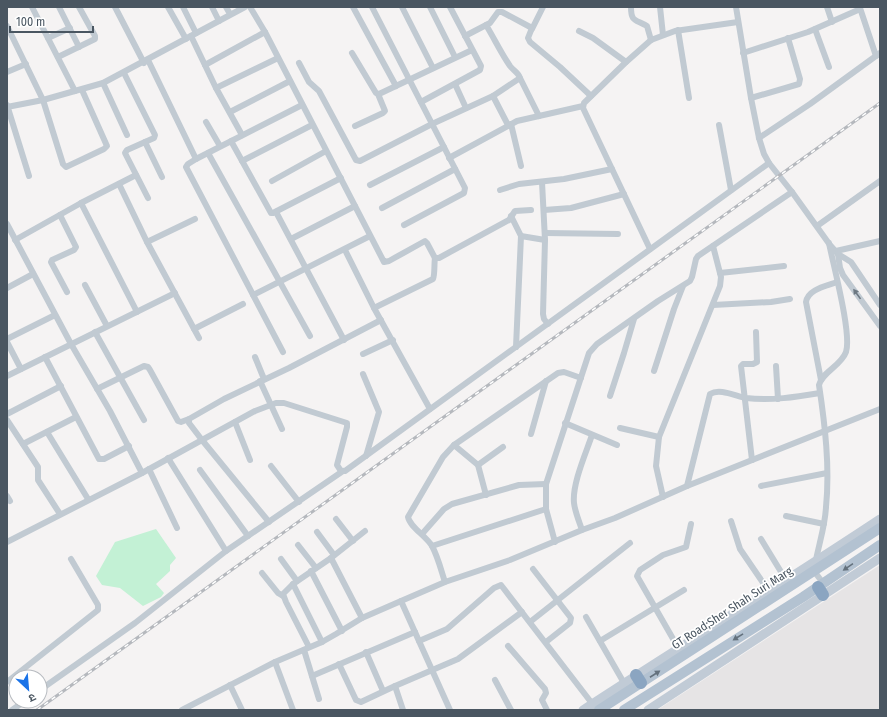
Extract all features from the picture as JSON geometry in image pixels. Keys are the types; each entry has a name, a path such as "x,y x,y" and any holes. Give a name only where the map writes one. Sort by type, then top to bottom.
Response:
{"main road":[{"path":"771,594 786,580 815,566 880,519"},
{"name":"GT Road;Sher Shah Suri Marg","path":"596,708 638,679 815,566 880,528"},
{"path":"648,710 880,545"},
{"path":"624,710 821,588 880,558"},
{"path":"583,710 596,708 624,683 638,679"}],"street":[{"path":"7,26 43,100 63,164 66,167 104,149 107,146 32,7"},
{"path":"59,7 79,47"},
{"path":"58,57 95,38 79,7"},
{"path":"115,7 146,61 196,159"},
{"path":"168,7 191,36"},
{"path":"183,7 191,36 216,88 242,135"},
{"path":"212,7 219,21"},
{"path":"226,7 230,14"},
{"path":"29,176 7,106 43,100 103,83 245,7"},
{"path":"250,7 265,32 384,262 425,241 435,258 433,279 374,308"},
{"path":"353,7 396,86"},
{"path":"372,7 465,190 464,193 404,225"},
{"path":"430,7 455,58"},
{"path":"421,102 480,70 481,66 450,7"},
{"path":"543,7 528,38 530,42 591,96"},
{"path":"631,7 631,17 647,26 651,40"},
{"path":"660,7 663,35"},
{"path":"736,7 751,98 762,150 769,163 792,192 828,243 837,253 851,262 880,305"},
{"path":"827,7 832,22"},
{"path":"404,8 433,68"},
{"path":"743,53 815,29 860,8 878,54 810,104 759,138"},
{"path":"465,36 492,21 500,11 531,27 532,29"},
{"path":"449,158 520,120 583,106 584,103 626,62 651,40 678,30 738,22"},
{"path":"486,25 512,69 519,74 539,116"},
{"path":"48,38 70,28"},
{"path":"815,29 829,67"},
{"path":"678,30 689,98"},
{"path":"579,31 593,38 626,62"},
{"path":"205,65 265,32"},
{"path":"751,98 799,84 800,79 788,38"},
{"path":"378,94 472,50"},
{"path":"352,53 378,94 385,111 355,126"},
{"path":"216,88 278,58"},
{"path":"299,63 310,82 319,91 357,161 362,160 432,124 493,96 520,78"},
{"path":"7,72 26,64"},
{"path":"124,73 155,135 154,138 127,150 125,153 148,198"},
{"path":"230,112 290,81"},
{"path":"103,83 126,135"},
{"path":"455,84 466,108"},
{"path":"493,96 510,124 521,166"},
{"path":"282,352 186,169 186,166 220,146 302,105"},
{"path":"583,106 650,249"},
{"path":"206,122 220,146"},
{"path":"242,161 312,124"},
{"path":"719,125 730,190"},
{"path":"231,141 271,212 276,212 340,178"},
{"path":"145,142 162,176"},
{"path":"370,185 444,147"},
{"path":"272,181 326,151"},
{"path":"208,153 310,336"},
{"path":"48,684 135,623 226,551 366,456 769,163"},
{"path":"382,208 455,169"},
{"path":"500,190 519,184 564,179 612,169"},
{"path":"15,240 81,203 136,175"},
{"path":"542,182 545,233 543,314 544,319 548,324"},
{"path":"817,226 880,182"},
{"path":"119,184 147,242 199,338"},
{"path":"555,542 546,509 546,484 586,360 591,350 596,344 684,285 692,277 697,258 792,192"},
{"path":"544,210 571,208 624,194"},
{"path":"81,203 137,312"},
{"path":"291,239 355,206"},
{"path":"435,258 439,258 509,220 515,211 531,210"},
{"path":"276,212 344,340"},
{"path":"60,215 76,247 74,250 52,260 51,262 66,292"},
{"path":"511,216 521,236 516,347"},
{"path":"147,242 195,219"},
{"path":"7,224 71,344 129,446 142,473"},
{"path":"545,233 618,234"},
{"path":"253,295 345,250 370,236"},
{"path":"521,236 545,240"},
{"path":"837,253 880,241"},
{"path":"821,588 815,566 824,524 827,473 819,385 821,380 838,364 842,358 846,349 847,335 828,243"},
{"path":"663,497 656,466 659,437 720,286 720,274 713,246"},
{"path":"345,250 374,308 430,409"},
{"path":"837,253 843,275 880,326"},
{"path":"720,274 784,266"},
{"path":"7,288 33,274"},
{"path":"821,380 806,302 810,293 837,282"},
{"path":"85,285 107,326"},
{"path":"654,371 674,309 684,285"},
{"path":"7,376 174,293"},
{"path":"713,305 771,302 790,299"},
{"path":"194,329 243,304"},
{"path":"21,369 7,340 55,314"},
{"path":"610,396 634,319"},
{"path":"97,389 144,366 148,367 178,421 181,422 189,420 224,399 344,340 381,320"},
{"path":"95,332 144,420"},
{"path":"752,460 741,366 743,364 753,364 757,362 756,332"},
{"path":"363,354 392,340"},
{"path":"45,357 99,460 104,459 129,446"},
{"path":"255,357 271,405 282,429"},
{"path":"776,366 778,399"},
{"path":"445,582 432,546 408,517 442,457 454,444 560,372 581,378"},
{"path":"363,374 379,412 366,456"},
{"path":"531,434 546,381"},
{"path":"7,414 61,386"},
{"path":"687,486 710,394 718,392 745,398 778,399 820,393"},
{"path":"7,542 88,499 142,473 235,422 271,405 281,402 346,423 347,427 337,465 340,470 343,471"},
{"path":"182,710 275,662 322,642 362,618 445,582 510,560 615,518 687,486 880,409"},
{"path":"23,444 76,417"},
{"path":"7,420 38,467 38,480 60,514"},
{"path":"189,420 189,423 202,440 269,522"},
{"path":"235,422 250,460"},
{"path":"565,424 617,445"},
{"path":"620,428 659,437"},
{"path":"47,432 88,499"},
{"path":"582,530 576,511 574,498 579,472 592,435"},
{"path":"454,444 478,466 486,495"},
{"path":"478,466 503,447"},
{"path":"168,458 226,551"},
{"path":"271,466 298,502"},
{"path":"149,469 177,528"},
{"path":"200,470 248,536"},
{"path":"761,486 827,473"},
{"path":"422,534 448,506 519,485 546,484"},
{"path":"432,546 546,509"},
{"path":"786,516 824,524"},
{"path":"336,519 352,541"},
{"path":"731,521 740,549 771,594"},
{"path":"681,652 638,580 637,574 640,570 663,555 686,547 691,524"},
{"path":"283,596 284,591 295,582 332,557 366,531"},
{"path":"317,532 332,557 362,618"},
{"path":"761,540 786,580"},
{"path":"530,622 630,544"},
{"path":"298,545 313,570 342,631"},
{"path":"7,682 98,610 98,605 72,559"},
{"path":"281,559 295,582 322,642"},
{"path":"533,569 570,616 571,621 546,642"},
{"path":"262,573 278,593 283,596 306,649 319,699"},
{"path":"419,641 447,629 470,607 500,585 596,708"},
{"path":"600,641 684,590"},
{"path":"401,601 450,710"},
{"path":"340,664 357,701 361,702 394,686 458,659 522,612"},
{"path":"586,616 624,683"},
{"path":"312,676 415,632"},
{"path":"508,646 545,689 546,693 542,700 547,710"},
{"path":"366,652 383,691"},
{"path":"275,662 293,710"},
{"path":"495,680 511,710"},
{"path":"230,685 242,710"},
{"path":"394,686 403,710"}],"shaded area":[{"path":"880,565 880,710 657,710"}],"green space":[{"path":"156,529 176,558 170,565 170,571 156,584 164,593 161,597 143,606 120,588 102,585 96,576 115,542"}],"railway":[{"path":"37,710 880,103"}]}
